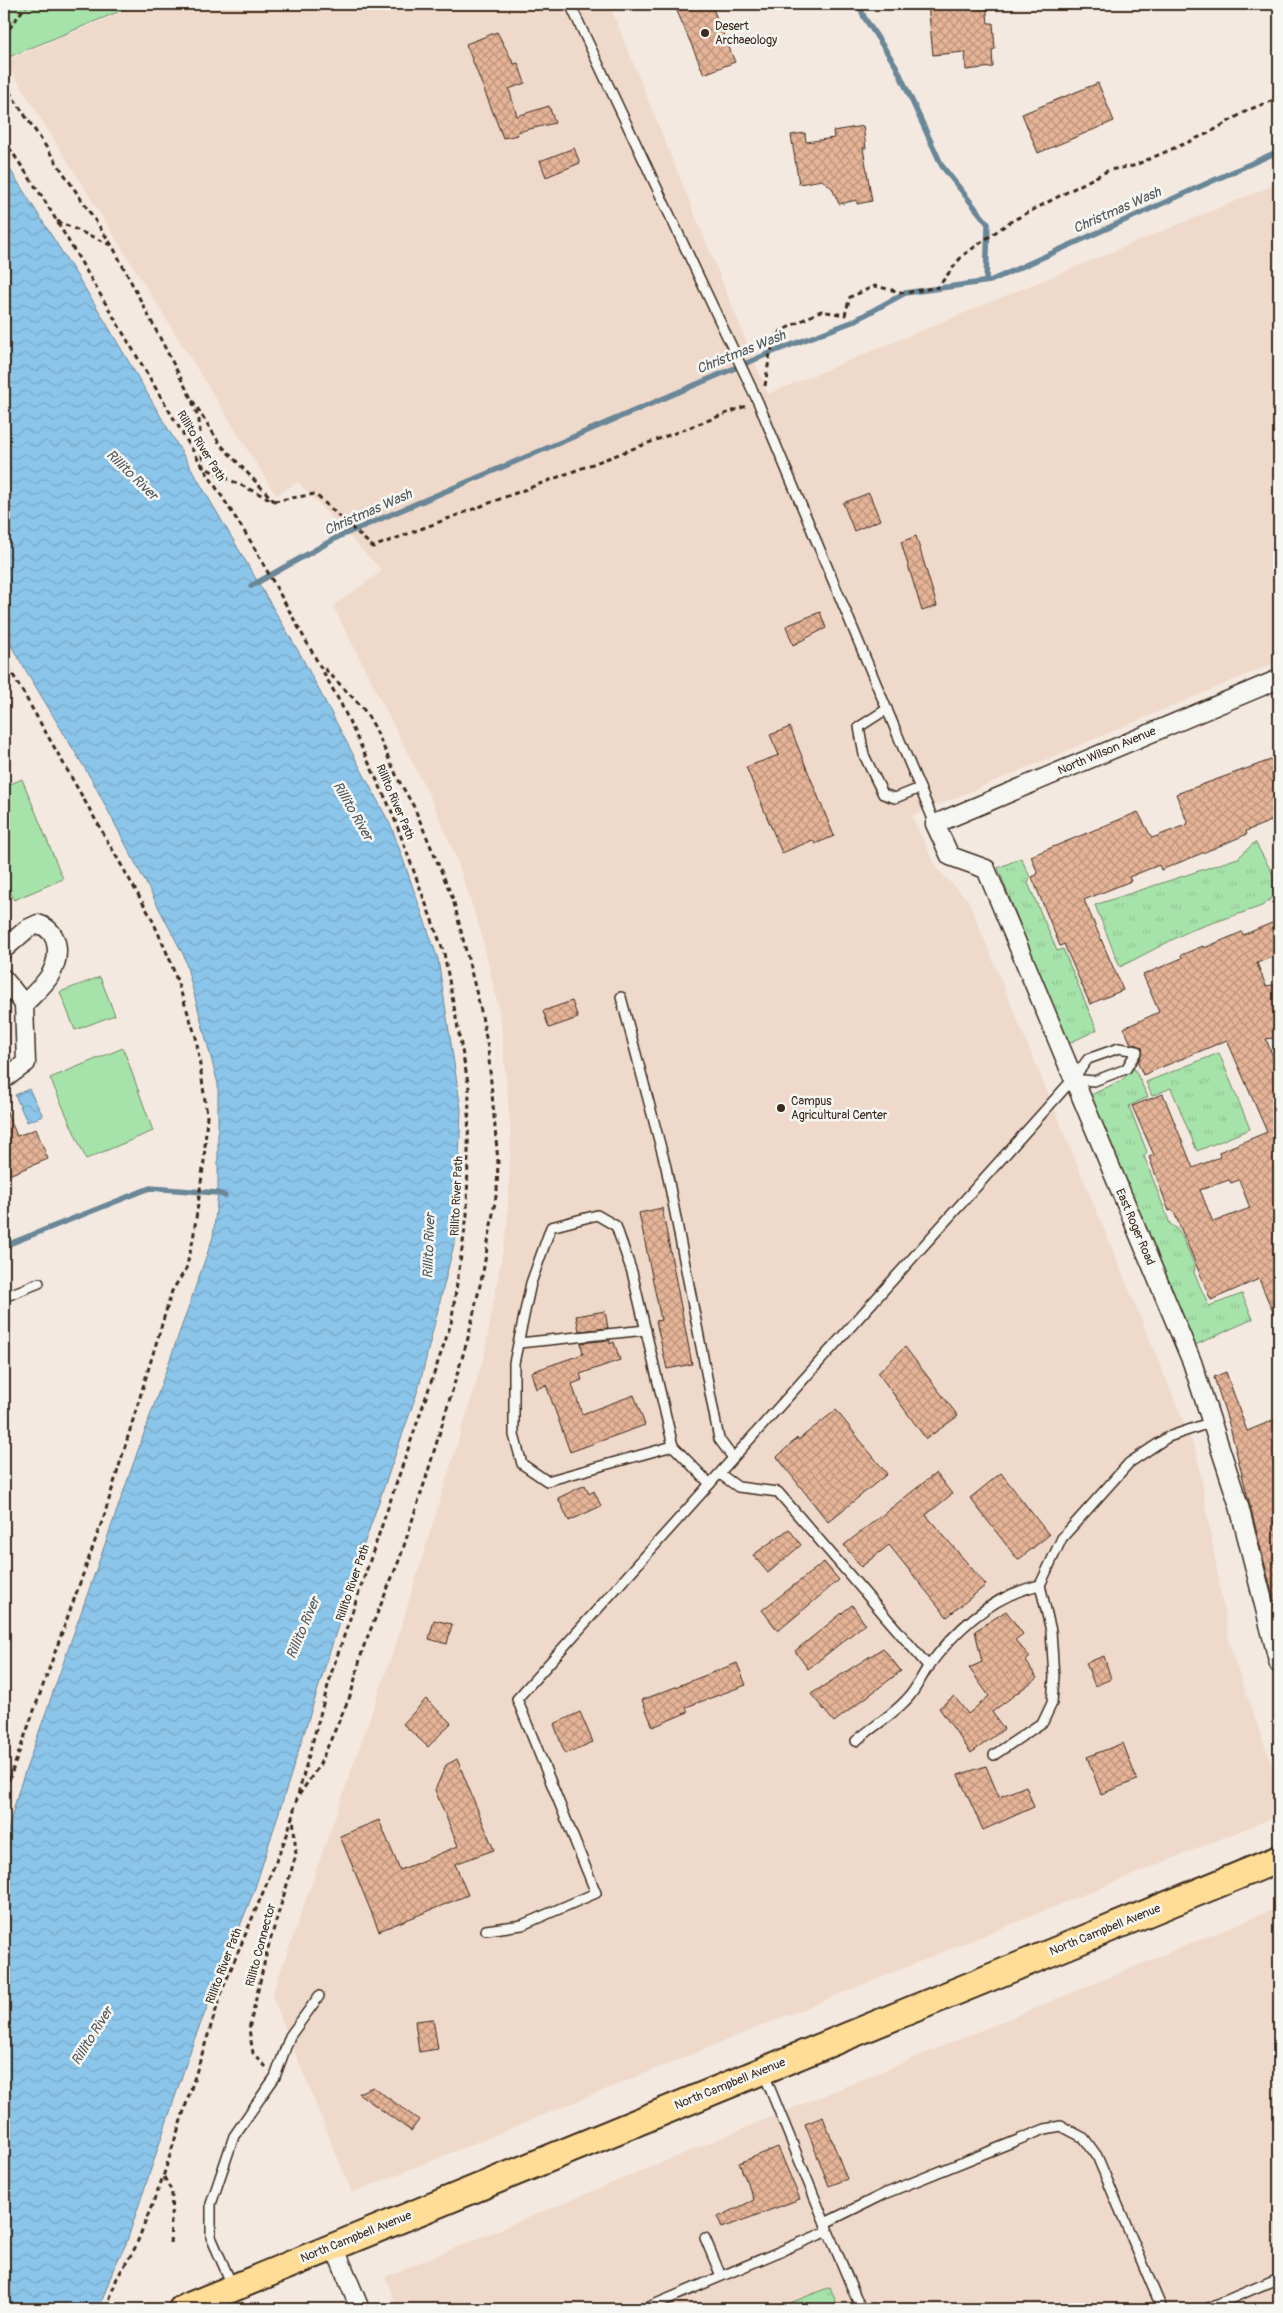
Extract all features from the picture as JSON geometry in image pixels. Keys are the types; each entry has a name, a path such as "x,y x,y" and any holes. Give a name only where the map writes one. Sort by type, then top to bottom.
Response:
{"main road":[{"name":"North Campbell Avenue","path":"182,2309 1279,1859"}],"street":[{"name":"North Wilson Avenue","path":"936,824 1279,679"},
{"name":"East Roger Road","path":"936,824 950,856 986,869 1192,1362 1239,1506 1279,1664"},
{"path":"4,949 27,929 38,924 47,927 54,934 57,956 53,968 49,977 24,1004"},
{"path":"4,979 24,1004 26,1064 4,1079"},
{"path":"334,2246 360,2309"}],"lane":[{"path":"570,4 758,402 936,824"},
{"path":"887,709 859,727 864,755 883,794 895,798 920,788"},
{"path":"621,997 666,1166 719,1439 733,1458"},
{"path":"486,1930 522,1925 596,1893 517,1700 1088,1060 1119,1048 1137,1051 1126,1069 1094,1081 1073,1079"},
{"path":"673,1446 546,1482 522,1464 514,1435 514,1363 531,1283 551,1227 597,1215 616,1226 632,1272 673,1446 710,1484"},
{"path":"4,1297 39,1283"},
{"path":"519,1343 646,1330"},
{"path":"994,1755 1043,1722 1052,1703 1054,1678 1051,1631 1040,1585 1062,1538 1129,1463 1168,1437 1212,1422"},
{"path":"720,1474 738,1487 778,1492 928,1667"},
{"path":"856,1740 907,1699 928,1667 955,1635 994,1603 1022,1589 1040,1585"},
{"path":"233,2288 211,2237 210,2204 234,2136 275,2077 290,2036 319,1996"},
{"path":"763,2071 861,2309"},
{"path":"644,2309 721,2276 826,2227 884,2194 1045,2129 1061,2126 1084,2138 1097,2156 1162,2309"},
{"path":"705,2238 721,2276"},
{"path":"1206,2309 1279,2278"}],"path":[{"path":"4,36 27,4"},
{"path":"4,84 113,246 191,398 220,444 274,501"},
{"path":"191,398 199,420 203,467 274,501 315,494 373,547 758,402 764,397 770,353 781,331 821,312 845,315 850,297 875,286 904,293 938,287 962,256 1010,222 1109,170 1133,166 1209,133 1248,110 1279,98"},
{"name":"Rillito River Path","path":"4,140 55,220 203,467 251,542 320,664 392,812 444,953 469,1088 467,1215 451,1324 332,1671 287,1836 223,1988 163,2177 135,2248 117,2278 106,2309"},
{"path":"55,220 113,246"},
{"path":"4,659 152,919 170,960 196,1037 208,1115 198,1210 186,1269 172,1291 104,1516 4,1794"},
{"path":"297,1797 319,1766 351,1694 363,1648 400,1558 426,1478 468,1338 483,1272 497,1190 498,1162 488,1048 481,1011 453,899 414,806 398,779 374,726 362,707 320,664"},
{"name":"Rillito Connector","path":"275,2077 253,2052 249,2029 267,1951 296,1855 293,1812"},
{"path":"163,2177 172,2192 170,2247"}],"shaded area":[{"name":"Campus Agricultural Center","path":"142,4 609,4 768,394 1279,183 1279,661 912,816 936,868 968,900 1197,1454 1231,1651 1279,1785 1279,1815 352,2193 272,1996 396,1643 484,1357 507,1226 511,1136 500,1014 480,929 456,857 431,799 333,606 382,571 298,482 276,495 5,61"},
{"path":"1279,1907 1279,2309 398,2309 385,2277"}],"green space":[{"path":"4,4 137,4 4,59"},
{"path":"22,779 63,879 14,900 4,876 4,787"},
{"path":"1255,842 1274,876 1274,896 1262,906 1189,931 1120,967 1095,905 1238,858"},
{"path":"1021,858 1030,877 1028,883 1057,951 1063,949 1097,1030 1067,1044 998,868"},
{"path":"100,977 115,1015 75,1030 60,992"},
{"path":"123,1048 153,1131 86,1159 50,1078"},
{"path":"1219,1053 1250,1129 1197,1151 1171,1088 1152,1096 1146,1082"},
{"path":"1134,1068 1148,1097 1129,1106 1147,1152 1144,1156 1170,1224 1179,1230 1195,1266 1194,1273 1209,1306 1242,1294 1253,1319 1193,1346 1091,1095 1122,1080"},
{"path":"830,2287 839,2309 775,2309"}],"water":[{"name":"Rillito River","path":"4,160 96,306 300,654 392,828 438,959 461,1109 456,1236 419,1387 363,1547 254,1891 194,2040 126,2244 113,2270 99,2309 4,2309 4,1846 19,1789 213,1237 218,1193 218,1084 184,956 93,782 4,634"},
{"path":"29,1089 43,1116 27,1122 15,1095"}],"building":[{"name":"Desert Archaeology","path":"674,4 711,4 735,62 704,74"},
{"path":"928,4 986,4 988,23 993,23 995,49 992,50 993,67 966,70 965,52 933,55"},
{"path":"497,32 514,64 518,63 525,83 509,89 517,116 549,106 555,123 517,132 518,135 503,138 466,44"},
{"path":"1098,83 1114,121 1038,153 1022,114"},
{"path":"863,126 866,148 863,148 872,201 857,204 857,200 839,204 832,188 822,180 799,184 791,135 805,133 806,142 834,138 833,131"},
{"path":"574,148 580,163 546,177 540,161"},
{"path":"869,493 880,520 854,531 843,503"},
{"path":"916,536 937,606 922,611 901,542"},
{"path":"820,612 826,628 793,645 786,626"},
{"path":"790,727 834,836 815,844 813,840 782,853 746,767 779,755 770,735"},
{"path":"1279,757 1279,771 1272,774 1279,791 1279,818 1246,831 1247,834 1161,870 1159,865 1129,877 1131,881 1084,900 1123,990 1090,1004 1064,944 1060,946 1032,877 1038,874 1031,856 1138,812 1152,838 1188,824 1176,794"},
{"path":"1279,920 1279,954 1257,963 1266,986 1279,984 1279,1037 1266,1039 1279,1072 1279,1326 1259,1279 1211,1300 1173,1210 1169,1211 1149,1157 1154,1155 1132,1106 1163,1094 1193,1168 1220,1157 1219,1152 1267,1132 1227,1040 1143,1075 1138,1063 1143,1049 1138,1045 1131,1044 1124,1028 1159,1012 1143,975 1182,958 1181,955 1203,946 1204,948 1242,932 1243,935","holes":["1229,1180 1231,1183 1239,1180 1250,1208 1213,1222 1200,1190"]},
{"path":"572,1001 578,1018 549,1028 543,1011"},
{"path":"4,1105 17,1136 36,1129 48,1159 4,1177"},
{"path":"662,1208 692,1364 667,1369 656,1321 661,1320 639,1213"},
{"path":"605,1311 608,1328 579,1331 576,1316"},
{"path":"610,1340 610,1344 614,1342 620,1360 580,1374 582,1380 572,1384 582,1414 634,1395 645,1425 570,1452 546,1385 536,1389 531,1372 583,1354 581,1343"},
{"path":"905,1347 958,1416 926,1439 878,1373"},
{"path":"1226,1372 1247,1431 1279,1418 1279,1600 1274,1601 1230,1427 1214,1377"},
{"path":"836,1410 887,1474 828,1522 777,1457 797,1438 798,1440"},
{"path":"936,1473 952,1494 926,1515 986,1585 947,1617 889,1545 861,1567 844,1545"},
{"path":"1001,1473 1049,1535 1018,1560 970,1498"},
{"path":"585,1485 589,1494 594,1491 601,1506 569,1521 558,1498"},
{"path":"789,1529 801,1545 768,1573 753,1555"},
{"path":"824,1562 839,1580 778,1631 762,1610"},
{"path":"852,1605 865,1624 808,1669 795,1651"},
{"path":"1006,1611 1023,1634 1015,1640 1030,1657 1026,1661 1037,1678 992,1712 1004,1729 971,1753 939,1708 954,1696 968,1714 989,1696 969,1668 982,1662 975,1631"},
{"path":"434,1620 452,1624 447,1644 429,1639"},
{"path":"883,1648 901,1671 834,1722 811,1694"},
{"path":"1104,1656 1111,1679 1095,1686 1086,1663"},
{"path":"737,1663 746,1685 686,1707 688,1712 653,1727 642,1700"},
{"path":"426,1699 451,1723 428,1747 403,1724"},
{"path":"580,1712 593,1742 565,1754 554,1724"},
{"path":"1123,1743 1137,1780 1101,1794 1087,1757"},
{"path":"457,1759 494,1850 455,1864 468,1895 379,1931 340,1836 379,1820 400,1870 458,1846 435,1790 446,1765"},
{"path":"986,1766 999,1797 1026,1786 1034,1807 983,1830 958,1775"},
{"path":"433,2019 438,2049 419,2052 415,2021"},
{"path":"373,2087 419,2120 411,2131 358,2093"},
{"path":"823,2117 847,2179 829,2186 805,2124"},
{"path":"778,2147 800,2199 722,2228 718,2217 754,2200 739,2163"}],"waterway":[{"path":"859,4 864,17 896,66 942,166 988,224 986,281"},
{"name":"Christmas Wash","path":"251,586 338,537 770,353 852,322 905,293 990,281 1279,151"},
{"path":"4,1246 150,1188 218,1193 225,1196"}],"place":[{"name":"Desert Archaeology","path":"705,33"},
{"name":"Campus Agricultural Center","path":"781,1108"}]}
